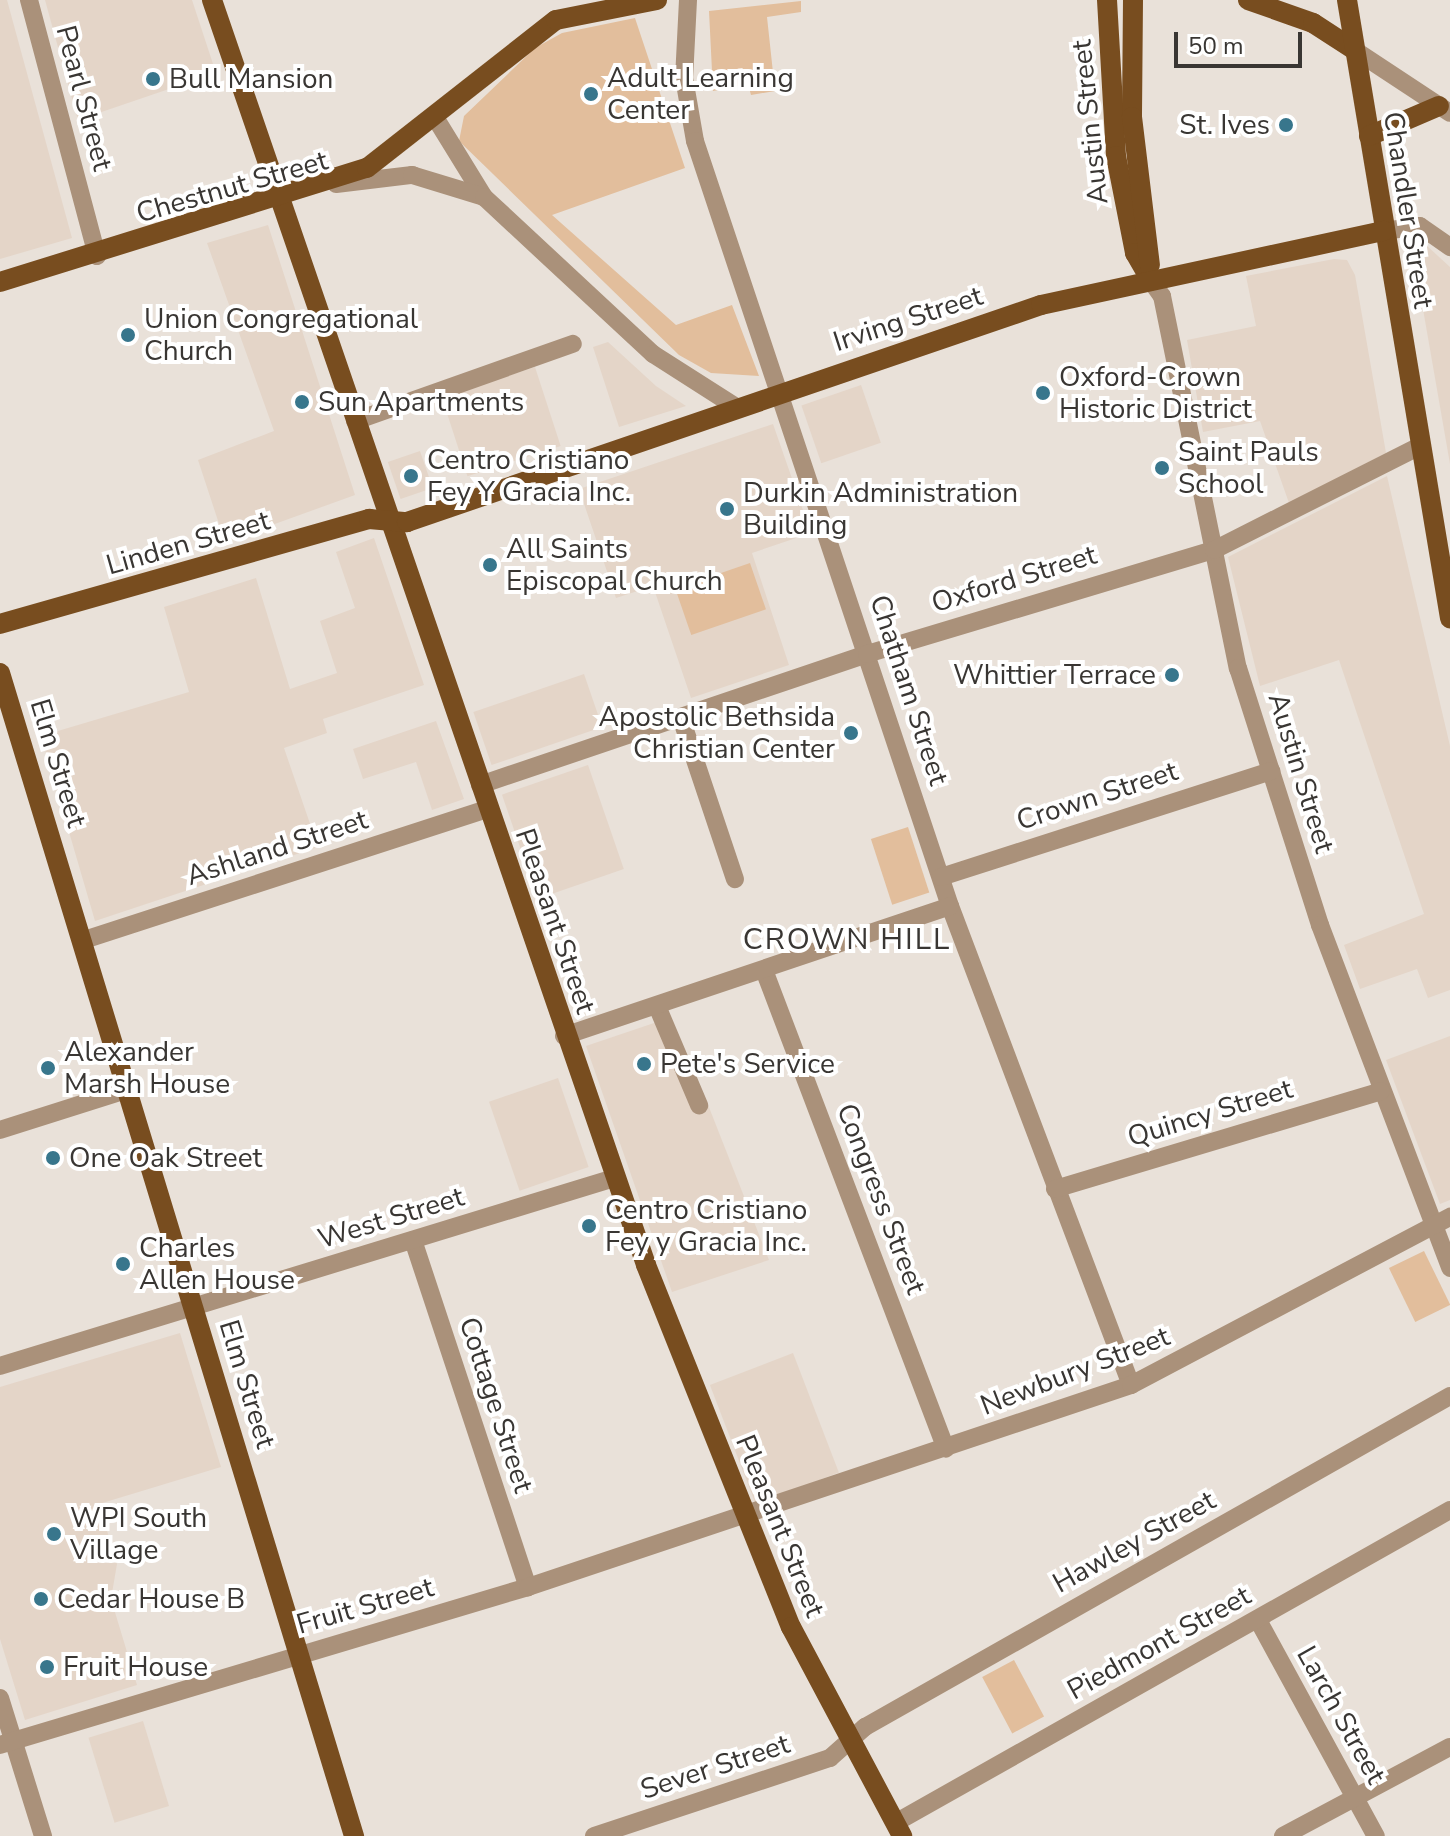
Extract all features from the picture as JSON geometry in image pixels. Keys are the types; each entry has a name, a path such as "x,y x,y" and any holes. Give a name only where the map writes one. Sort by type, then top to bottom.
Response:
{"main road":[{"name":"Pleasant Street","path":"212,0 614,1178 745,1517 848,1740 898,1830"},
{"path":"325,186 367,168 436,119 540,29 584,12 657,0"},
{"name":"Austin Street","path":"1107,0 1116,156 1135,253 1151,281"},
{"name":"Austin Street","path":"1133,0 1132,117 1151,281"},
{"path":"1248,0 1313,23 1353,49"},
{"name":"Chandler Street","path":"1347,0 1416,448 1450,618"},
{"path":"1369,136 1444,110"},
{"name":"Chestnut Street","path":"0,282 97,256 325,186"},
{"name":"Irving Street","path":"390,522 739,409 1041,305 1384,231"},
{"name":"Linden Street","path":"0,624 369,519 390,522"},
{"name":"Elm Street","path":"0,673 84,940 354,1836"}],"street":[{"name":"Pearl Street","path":"29,0 97,256"},
{"name":"Chatham Street","path":"688,0 684,78 695,141 782,393 950,906 1131,1385"},
{"path":"1353,49 1444,110"},
{"path":"436,119 484,197"},
{"name":"Chestnut Street","path":"325,186 412,175 484,197 653,354 739,409"},
{"name":"Irving Street","path":"1384,231 1420,226 1450,247"},
{"name":"Austin Street","path":"1151,281 1162,296 1238,668 1381,1091 1450,1268"},
{"path":"355,421 573,344"},
{"name":"Oxford Street","path":"480,785 867,654 1214,550 1416,448"},
{"path":"681,718 735,879"},
{"name":"Crown Street","path":"941,877 1271,771"},
{"name":"Ashland Street","path":"84,940 488,809"},
{"path":"564,1036 950,906"},
{"name":"Congress Street","path":"764,970 946,1449"},
{"path":"657,1006 699,1105"},
{"path":"0,1130 129,1089"},
{"name":"Quincy Street","path":"1055,1189 1381,1091"},
{"name":"West Street","path":"0,1366 614,1178"},
{"name":"Newbury Street","path":"745,1517 1131,1385 1450,1217"},
{"name":"Cottage Street","path":"413,1240 528,1587"},
{"name":"Hawley Street","path":"848,1740 1450,1396"},
{"name":"Piedmont Street","path":"898,1830 1450,1510"},
{"name":"Fruit Street","path":"7,1743 528,1587 745,1517"},
{"name":"Larch Street","path":"1258,1620 1376,1836"},
{"path":"0,1698 7,1743 43,1836"},
{"name":"Sever Street","path":"594,1836 830,1758 848,1740"},
{"path":"1283,1836 1450,1747"}],"shaded area":[{"path":"0,0 7,0 72,238 0,259"},
{"path":"45,0 192,0 216,73 78,120"},
{"path":"801,1 801,12 767,17 775,91 751,95 748,84 713,91 709,11"},
{"path":"635,18 685,168 552,215 676,325 732,305 759,376 711,373 679,355 459,141 464,116 535,48 562,33"},
{"path":"268,225 355,495 225,542 198,460 274,431 207,243"},
{"path":"1426,245 1450,267 1450,464 1412,246"},
{"path":"1334,259 1347,260 1355,275 1386,453 1289,503 1260,421 1203,432 1187,340 1256,326 1246,276"},
{"path":"608,342 656,386 686,406 619,427 593,347"},
{"path":"535,367 561,446 467,476 442,397"},
{"path":"861,385 881,443 821,463 801,406"},
{"path":"773,424 811,533 752,553 789,665 691,698 653,586 616,598 579,489"},
{"path":"420,451 433,488 401,499 388,462"},
{"path":"1387,476 1450,746 1450,990 1428,998 1417,969 1360,989 1344,945 1424,914 1339,660 1260,686 1228,557"},
{"path":"374,538 424,685 323,719 327,733 284,748 318,847 95,921 41,736 189,692 164,607 256,578 290,689 337,673 320,621 355,608 336,552"},
{"path":"750,563 766,609 691,635 675,589"},
{"path":"584,674 602,727 492,765 473,712"},
{"path":"436,721 464,799 432,810 416,762 363,779 353,749"},
{"path":"588,765 624,869 538,899 502,795"},
{"path":"908,827 929,893 892,905 871,839"},
{"path":"660,1021 703,1092 769,1260 672,1292 586,1046"},
{"path":"1450,1036 1450,1200 1440,1204 1386,1060"},
{"path":"558,1078 589,1167 520,1191 489,1102"},
{"path":"1424,1251 1450,1305 1415,1322 1389,1268"},
{"name":"WPI South Village","path":"180,1333 221,1467 99,1504 117,1564 111,1599 137,1685 25,1720 0,1639 0,1387"},
{"path":"793,1353 839,1472 756,1504 710,1385"},
{"path":"1014,1660 1044,1717 1012,1733 982,1677"},
{"path":"143,1721 169,1806 115,1823 88,1738"}],"place":[{"name":"Bull Mansion","path":"153,79"},
{"name":"Adult Learning Center","path":"591,94"},
{"name":"St. Ives","path":"1286,125"},
{"name":"Union Congregational Church","path":"128,335"},
{"name":"Oxford-Crown Historic District","path":"1043,393"},
{"name":"Sun Apartments","path":"302,402"},
{"name":"Saint Pauls School","path":"1162,468"},
{"name":"Centro Cristiano Fey Y Gracia Inc.","path":"411,476"},
{"name":"Durkin Administration Building","path":"727,509"},
{"name":"All Saints Episcopal Church","path":"490,565"},
{"name":"Whittier Terrace","path":"1172,675"},
{"name":"Apostolic Bethsida Christian Center","path":"851,733"},
{"name":"Pete's Service","path":"644,1064"},
{"name":"Alexander Marsh House","path":"48,1068"},
{"name":"One Oak Street","path":"53,1158"},
{"name":"Centro Cristiano Fey y Gracia Inc.","path":"589,1226"},
{"name":"Charles Allen House","path":"123,1264"},
{"name":"WPI South Village","path":"54,1534"},
{"name":"Cedar House B","path":"41,1599"},
{"name":"Fruit House","path":"47,1667"}],"district":[{"name":"CROWN HILL","path":"847,940"}]}
